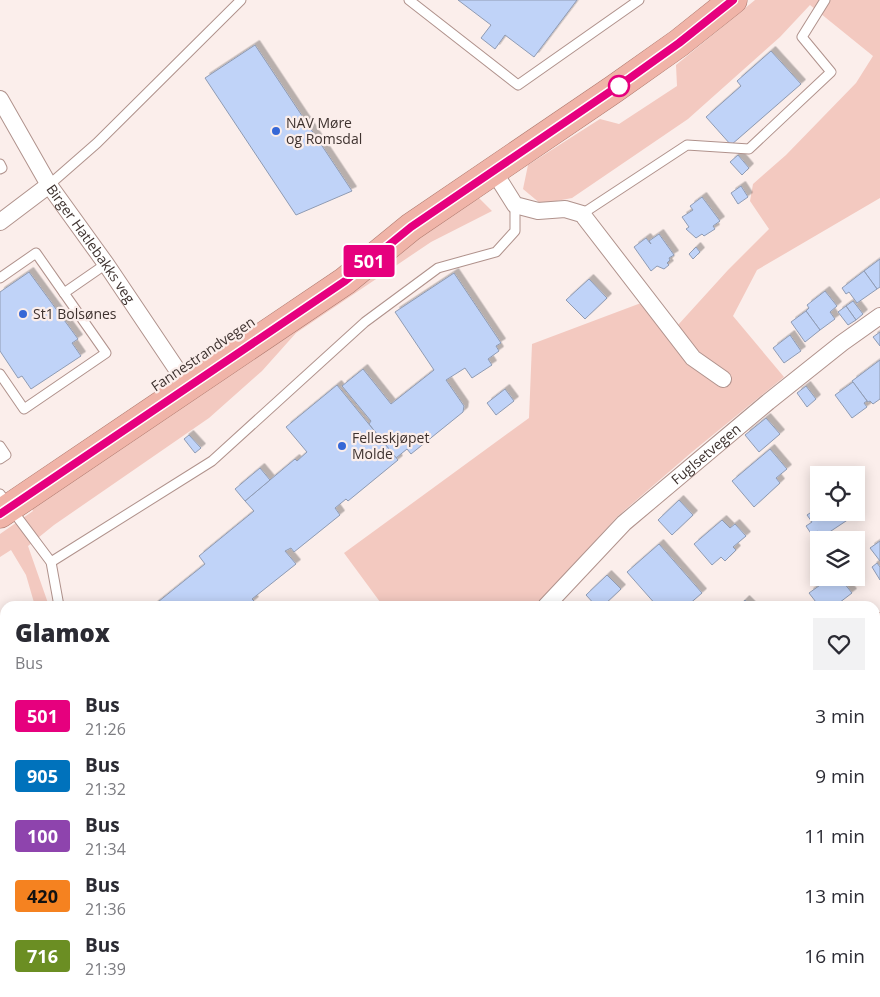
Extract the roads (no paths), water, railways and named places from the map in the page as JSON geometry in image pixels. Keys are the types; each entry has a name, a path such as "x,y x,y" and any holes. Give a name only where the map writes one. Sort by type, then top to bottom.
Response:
{"highway":[{"name":"Fannestrandvegen","path":"2,501 183,378 345,281 411,227 679,43 733,0"}],"street":[{"name":"Birger Hatlebakks veg","path":"0,99 49,186 106,264 183,378"},
{"path":"494,170 515,205 538,211 565,209 582,214 693,358 723,379"},
{"path":"0,222 49,186"},
{"name":"Fuglsetvegen","path":"551,601 624,523 768,402 842,343 880,316"}],"lane":[{"path":"49,186 97,143 241,0"},
{"path":"409,0 518,85 639,0"},
{"path":"582,214 687,145 750,149 831,72 802,36 825,0"},
{"path":"0,164 2,168 0,169"},
{"path":"51,562 212,461 366,322 438,268 496,252 515,231 515,205"},
{"path":"0,278 36,253 106,353 24,409 0,374"},
{"path":"64,292 106,264"},
{"path":"0,446 6,455 0,459"},
{"path":"2,501 51,562 58,601"}],"place":[{"name":"NAV Møre og Romsdal","path":"276,131"},
{"name":"St1 Bolsønes","path":"23,314"},
{"name":"Felleskjøpet Molde","path":"342,446"}]}
